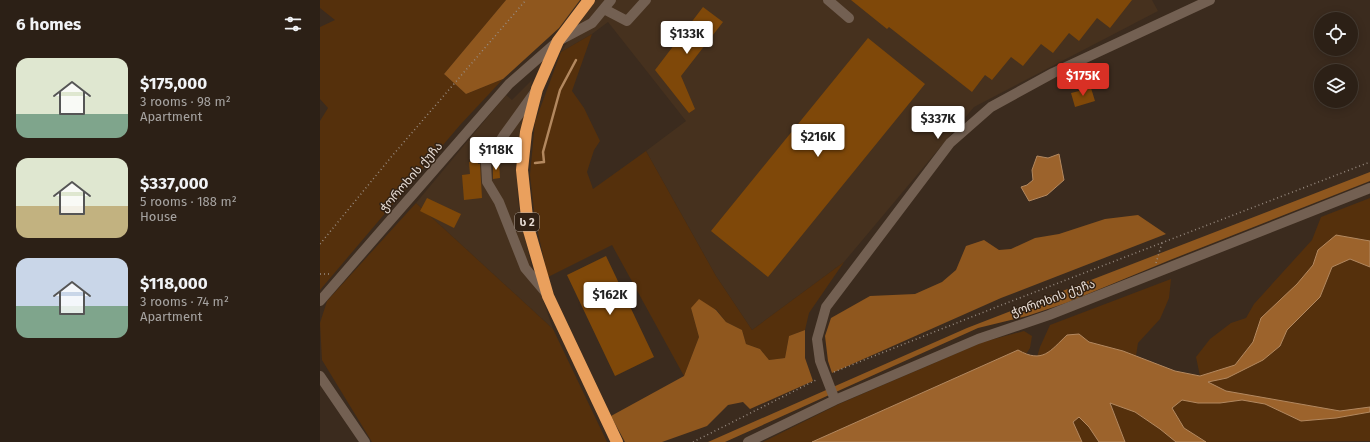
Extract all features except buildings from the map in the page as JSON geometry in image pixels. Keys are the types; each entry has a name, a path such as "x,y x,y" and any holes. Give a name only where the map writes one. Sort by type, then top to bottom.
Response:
{"highway":[{"name":"ს 2","path":"589,0 558,40 537,89 526,132 522,170 528,227 548,296 617,442"}],"street":[{"name":"ჭოროხის ქუჩა","path":"320,301 510,84 558,40 592,23 611,0"},
{"path":"604,9 628,21 646,0"},
{"path":"828,0 850,18"},
{"path":"836,400 820,361 817,339 826,307 950,143 991,107 1053,73 1210,0"},
{"path":"537,89 486,163 486,169 487,182 499,202 525,268 548,296"},
{"name":"ჭოროხის ქუჩა","path":"748,442 836,400 978,339 1049,315 1370,188"},
{"path":"320,376 365,442"}],"path":[{"path":"320,244 392,156 526,0"},
{"path":"693,442 826,375 1370,162"},
{"path":"1152,274 1162,243"}],"shaded area":[{"path":"320,0 506,0 444,74 466,94 503,79 460,125 320,290 320,121 328,108 320,99 320,27 335,20 320,8"},
{"path":"506,0 580,0 559,28 503,79 466,94 444,74"},
{"path":"595,0 1152,0 1158,11 974,107 844,262 752,330 716,276 646,151 686,121 608,22 592,34 561,52"},
{"path":"592,34 572,91 584,108 600,141 594,150 587,172 593,189 646,151 716,276 752,330 844,262 809,313 805,330 789,336 785,358 769,360 760,349 746,344 742,330 726,322 716,309 691,308 699,337 684,376 612,245 548,277 535,219 530,175 535,122 561,52"},
{"path":"532,80 522,127 517,172 518,202 531,265 553,329 416,203 506,95 512,100"},
{"path":"1059,154 1064,180 1047,195 1029,201 1021,187 1027,185 1033,180 1032,170 1037,156 1048,158"},
{"path":"1370,172 1370,181 1066,303 1027,316 978,328 725,442 708,442 967,328"},
{"path":"1370,198 1370,241 1357,238 1318,250 1313,265 1299,283 1261,318 1253,342 1235,365 1200,376 1196,357 1210,339 1231,323 1246,318 1254,304 1312,240 1321,217"},
{"path":"416,203 553,329 607,442 372,442 322,360 320,323 327,301"},
{"path":"1138,215 1166,234 1001,298 832,373 828,361 825,336 831,318 870,296 915,294 942,282 956,270 966,246 984,240 999,250 1011,249 1035,238 1059,234 1105,219"},
{"path":"1336,235 1370,241 1370,267 1350,259 1332,267 1320,297 1287,330 1280,346 1263,360 1227,378 1208,382 1226,391 1340,411 1370,407 1370,412 1336,418 1301,421 1265,404 1242,400 1220,403 1198,403 1182,400 1172,408 1184,428 1206,442 1176,442 1135,412 1110,403 1125,442 1099,442 1089,427 1079,417 1073,422 1082,442 812,442 1018,350 1034,356 1046,354 1067,335 1079,334 1089,342 1123,351 1175,371 1200,376 1235,365 1253,342 1261,318 1297,284 1313,265 1318,250"},
{"path":"1350,259 1370,267 1370,407 1340,411 1226,391 1208,382 1227,378 1280,347 1286,330 1320,297 1332,267"},
{"path":"1171,279 1169,298 1160,319 1138,343 1136,356 1089,342 1079,334 1067,335 1049,353 1037,357 1050,325"},
{"path":"699,299 716,310 726,322 742,330 746,344 760,349 769,360 785,358 789,336 805,330 805,358 813,381 750,409 743,402 728,405 707,426 662,442 625,442 611,416 684,376 699,337 691,308"},
{"path":"1024,331 1032,336 1030,348 1026,354 1018,350 812,442 763,442 839,404 983,342"},
{"path":"1182,400 1198,403 1220,403 1242,400 1265,404 1301,421 1336,418 1370,412 1370,441 1206,442 1184,428 1172,408"},
{"path":"1110,402 1135,412 1176,442 1125,442"},
{"path":"1079,417 1089,427 1099,442 1082,442 1073,422"}],"waterway":[{"path":"535,163 544,162 543,152 560,90 576,60"}]}
